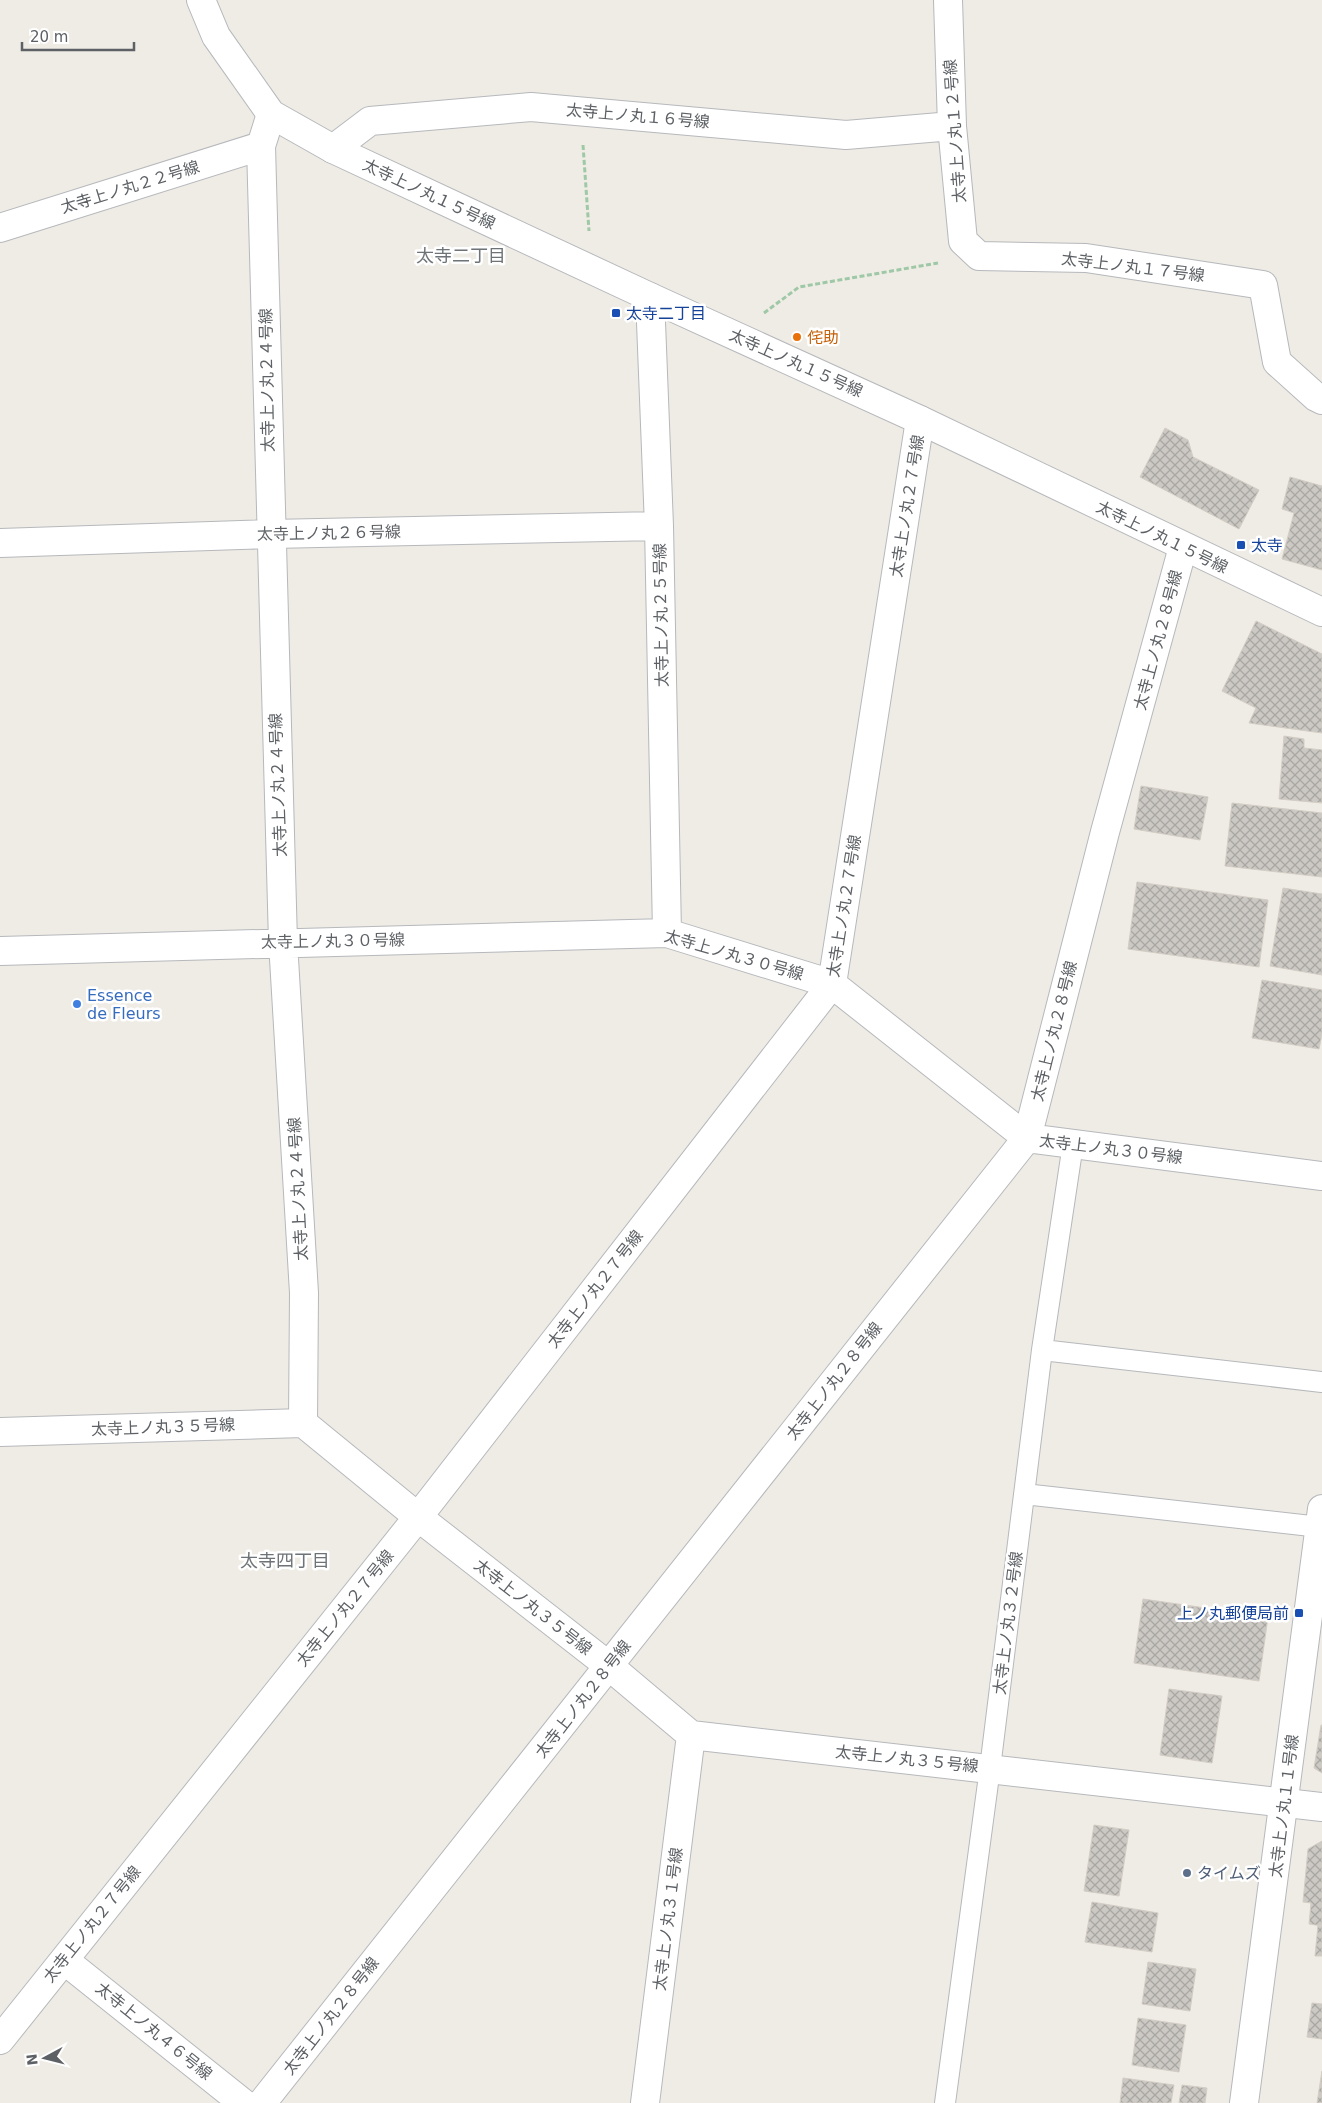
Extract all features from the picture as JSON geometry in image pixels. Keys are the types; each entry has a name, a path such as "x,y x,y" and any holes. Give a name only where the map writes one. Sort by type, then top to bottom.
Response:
{"street":[{"path":"200,0 216,36 271,114"},
{"name":"太寺上ノ丸１２号線","path":"948,0 952,126 963,241 979,256"},
{"name":"太寺上ノ丸１６号線","path":"333,149 370,121 531,107 846,135 952,126"},
{"name":"太寺上ノ丸２４号線","path":"271,114 261,146 283,942 304,1293 304,1423"},
{"name":"太寺上ノ丸１５号線","path":"271,114 333,149 650,298 920,420 1322,612"},
{"name":"太寺上ノ丸２２号線","path":"0,228 261,146"},
{"name":"太寺上ノ丸１７号線","path":"979,256 1086,258 1263,285 1277,362 1316,397 1322,400"},
{"name":"太寺上ノ丸２５号線","path":"650,298 659,526 667,933"},
{"name":"太寺上ノ丸２７号線","path":"0,2040 418,1517 832,984 920,420"},
{"name":"太寺上ノ丸２６号線","path":"0,543 271,534 659,526"},
{"name":"太寺上ノ丸２８号線","path":"262,2103 1027,1138 1105,832 1183,547"},
{"name":"太寺上ノ丸３０号線","path":"0,951 667,933 832,984 1027,1138 1322,1176"},
{"name":"太寺上ノ丸３５号線","path":"0,1432 304,1423 418,1517 609,1666 691,1735 1322,1807"},
{"name":"太寺上ノ丸１１号線","path":"1244,2103 1321,1518"},
{"name":"太寺上ノ丸３１号線","path":"645,2103 691,1735"},
{"name":"太寺上ノ丸４６号線","path":"64,1960 243,2103"}],"lane":[{"name":"太寺上ノ丸３２号線","path":"945,2103 990,1768 1042,1350 1073,1144"},
{"path":"1042,1350 1322,1382"},
{"path":"1024,1494 1321,1518"}],"path":[{"path":"580,111 592,270"},
{"path":"733,335 800,288 979,256"}],"building":[{"path":"1165,428 1188,440 1193,457 1259,490 1239,529 1140,477"},
{"path":"1290,477 1322,486 1322,570 1282,559 1294,513 1282,509"},
{"path":"1256,621 1322,654 1322,733 1249,723 1256,708 1222,691"},
{"path":"1284,736 1304,739 1304,748 1322,750 1322,803 1279,799"},
{"path":"1141,786 1208,797 1200,840 1134,829"},
{"path":"1232,803 1322,813 1322,877 1225,866"},
{"path":"1137,882 1268,900 1259,967 1128,949"},
{"path":"1283,888 1322,894 1322,975 1270,966"},
{"path":"1262,980 1322,990 1322,1034 1319,1049 1252,1038"},
{"path":"1143,1599 1268,1617 1259,1681 1134,1663"},
{"path":"1169,1689 1222,1696 1212,1763 1160,1755"},
{"path":"1322,1725 1322,1773 1314,1768"},
{"path":"1094,1825 1129,1830 1119,1896 1084,1891"},
{"path":"1322,1841 1322,1926 1309,1924 1311,1903 1303,1902 1308,1849"},
{"path":"1092,1902 1158,1913 1152,1952 1085,1942"},
{"path":"1318,1925 1322,1926 1322,1956 1315,1956"},
{"path":"1148,1962 1196,1969 1190,2011 1142,2004"},
{"path":"1312,2003 1322,2004 1322,2039 1307,2037"},
{"path":"1138,2018 1186,2025 1179,2072 1132,2065"},
{"path":"1322,2071 1322,2103 1317,2103"},
{"path":"1123,2078 1174,2085 1171,2103 1120,2103"},
{"path":"1182,2085 1207,2088 1205,2103 1179,2103"}],"place":[{"name":"太寺二丁目","path":"616,313"},
{"name":"侘助","path":"797,337"},
{"name":"太寺","path":"1241,545"},
{"name":"Essence de Fleurs","path":"77,1004"},
{"name":"上ノ丸郵便局前","path":"1299,1613"},
{"name":"タイムズ","path":"1187,1873"}],"district":[{"name":"太寺二丁目","path":"461,255"},
{"name":"太寺四丁目","path":"285,1560"}]}
